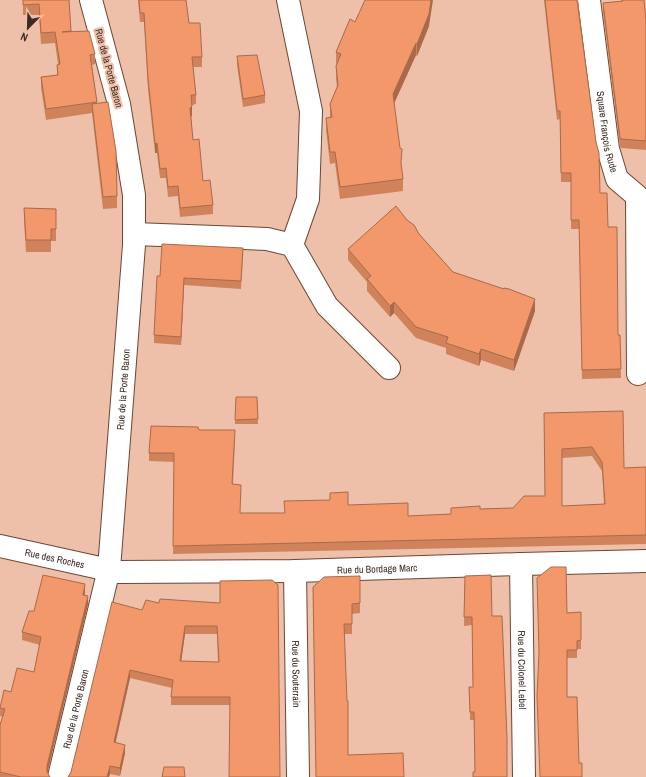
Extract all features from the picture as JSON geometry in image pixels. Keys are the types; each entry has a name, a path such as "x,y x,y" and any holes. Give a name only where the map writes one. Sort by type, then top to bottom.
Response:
{"street":[{"name":"Rue de la Porte Baron","path":"59,777 109,569 134,234 134,195 119,104 91,0"},
{"path":"288,0 311,111 308,199 292,245"},
{"name":"Square François Rude","path":"589,0 608,149 616,179 641,195 638,374"},
{"path":"134,234 267,239 292,245 327,306 390,368"},
{"name":"Rue des Roches","path":"0,546 109,569"},
{"name":"Rue du Bordage Marc","path":"109,569 118,572 295,571 521,564 646,562"},
{"name":"Rue du Colonel Lebel","path":"521,564 524,777"},
{"name":"Rue du Souterrain","path":"295,571 298,777"}],"building":[{"path":"23,0 69,0 71,31 62,32 89,31 95,54 90,55 97,102 46,109 41,77 58,75 57,65 60,64 55,32 41,33 39,4 23,5"},
{"path":"139,0 186,0 189,23 200,23 202,57 192,57 196,95 191,95 192,106 190,108 193,140 199,139 203,181 210,180 213,205 180,208 178,186 168,187 166,168 160,169 157,143 155,144 148,79 144,13 140,13"},
{"path":"365,0 431,0 429,14 417,44 416,43 393,94 400,148 402,149 401,163 403,179 340,187 335,152 330,152 326,118 332,117 330,104 338,85 336,66 341,54 336,52 350,19 355,22"},
{"path":"545,0 577,0 596,142 599,153 600,193 607,193 608,227 617,227 618,335 620,335 621,369 582,370 579,220 571,220 571,173 561,173 560,111 557,111"},
{"path":"622,0 644,0 646,20 646,141 620,138 603,3 623,1"},
{"path":"257,55 265,95 243,99 237,56"},
{"path":"108,102 116,151 117,196 103,197 92,104"},
{"path":"396,206 407,220 414,225 419,234 453,272 504,289 509,289 535,299 514,360 481,349 479,354 446,343 448,337 416,327 394,302 390,306 367,279 371,276 348,249"},
{"path":"24,208 56,209 56,229 51,229 51,240 26,240"},
{"path":"162,244 243,248 241,281 184,278 181,337 154,335 157,276 160,276"},
{"path":"236,397 257,397 258,419 235,420"},
{"path":"623,411 624,468 646,467 646,535 173,546 174,453 149,453 151,426 198,427 199,430 235,430 232,484 241,485 240,513 285,513 284,501 330,500 330,493 348,492 348,505 408,503 408,516 451,514 451,508 480,506 480,509 513,508 524,496 545,496 544,413","holes":["592,447 602,462 605,504 562,506 562,449"]},
{"path":"551,567 566,567 567,613 581,612 581,640 577,641 577,650 567,650 567,697 577,697 579,763 582,763 582,777 540,777 537,696 539,652 537,578"},
{"path":"43,575 85,584 83,595 88,596 47,766 47,772 50,777 21,777 0,772 0,725 5,709 0,708 4,690 11,692 17,668 34,672 41,637 22,632 29,611 34,611"},
{"path":"491,575 492,616 502,616 507,738 507,777 473,777 473,772 475,772 474,712 470,712 469,687 473,687 472,617 464,617 465,576"},
{"path":"360,576 360,603 352,604 352,624 344,624 348,701 348,755 403,753 404,777 316,777 313,587 324,577"},
{"path":"272,580 278,585 280,777 229,777 230,697 171,697 173,680 130,670 114,742 125,745 120,768 110,766 107,777 68,777 71,772 112,602 142,610 146,600 159,603 160,599 220,603 220,581","holes":["185,626 217,626 219,662 180,661"]},
{"path":"164,767 184,767 185,777 162,777"}]}
